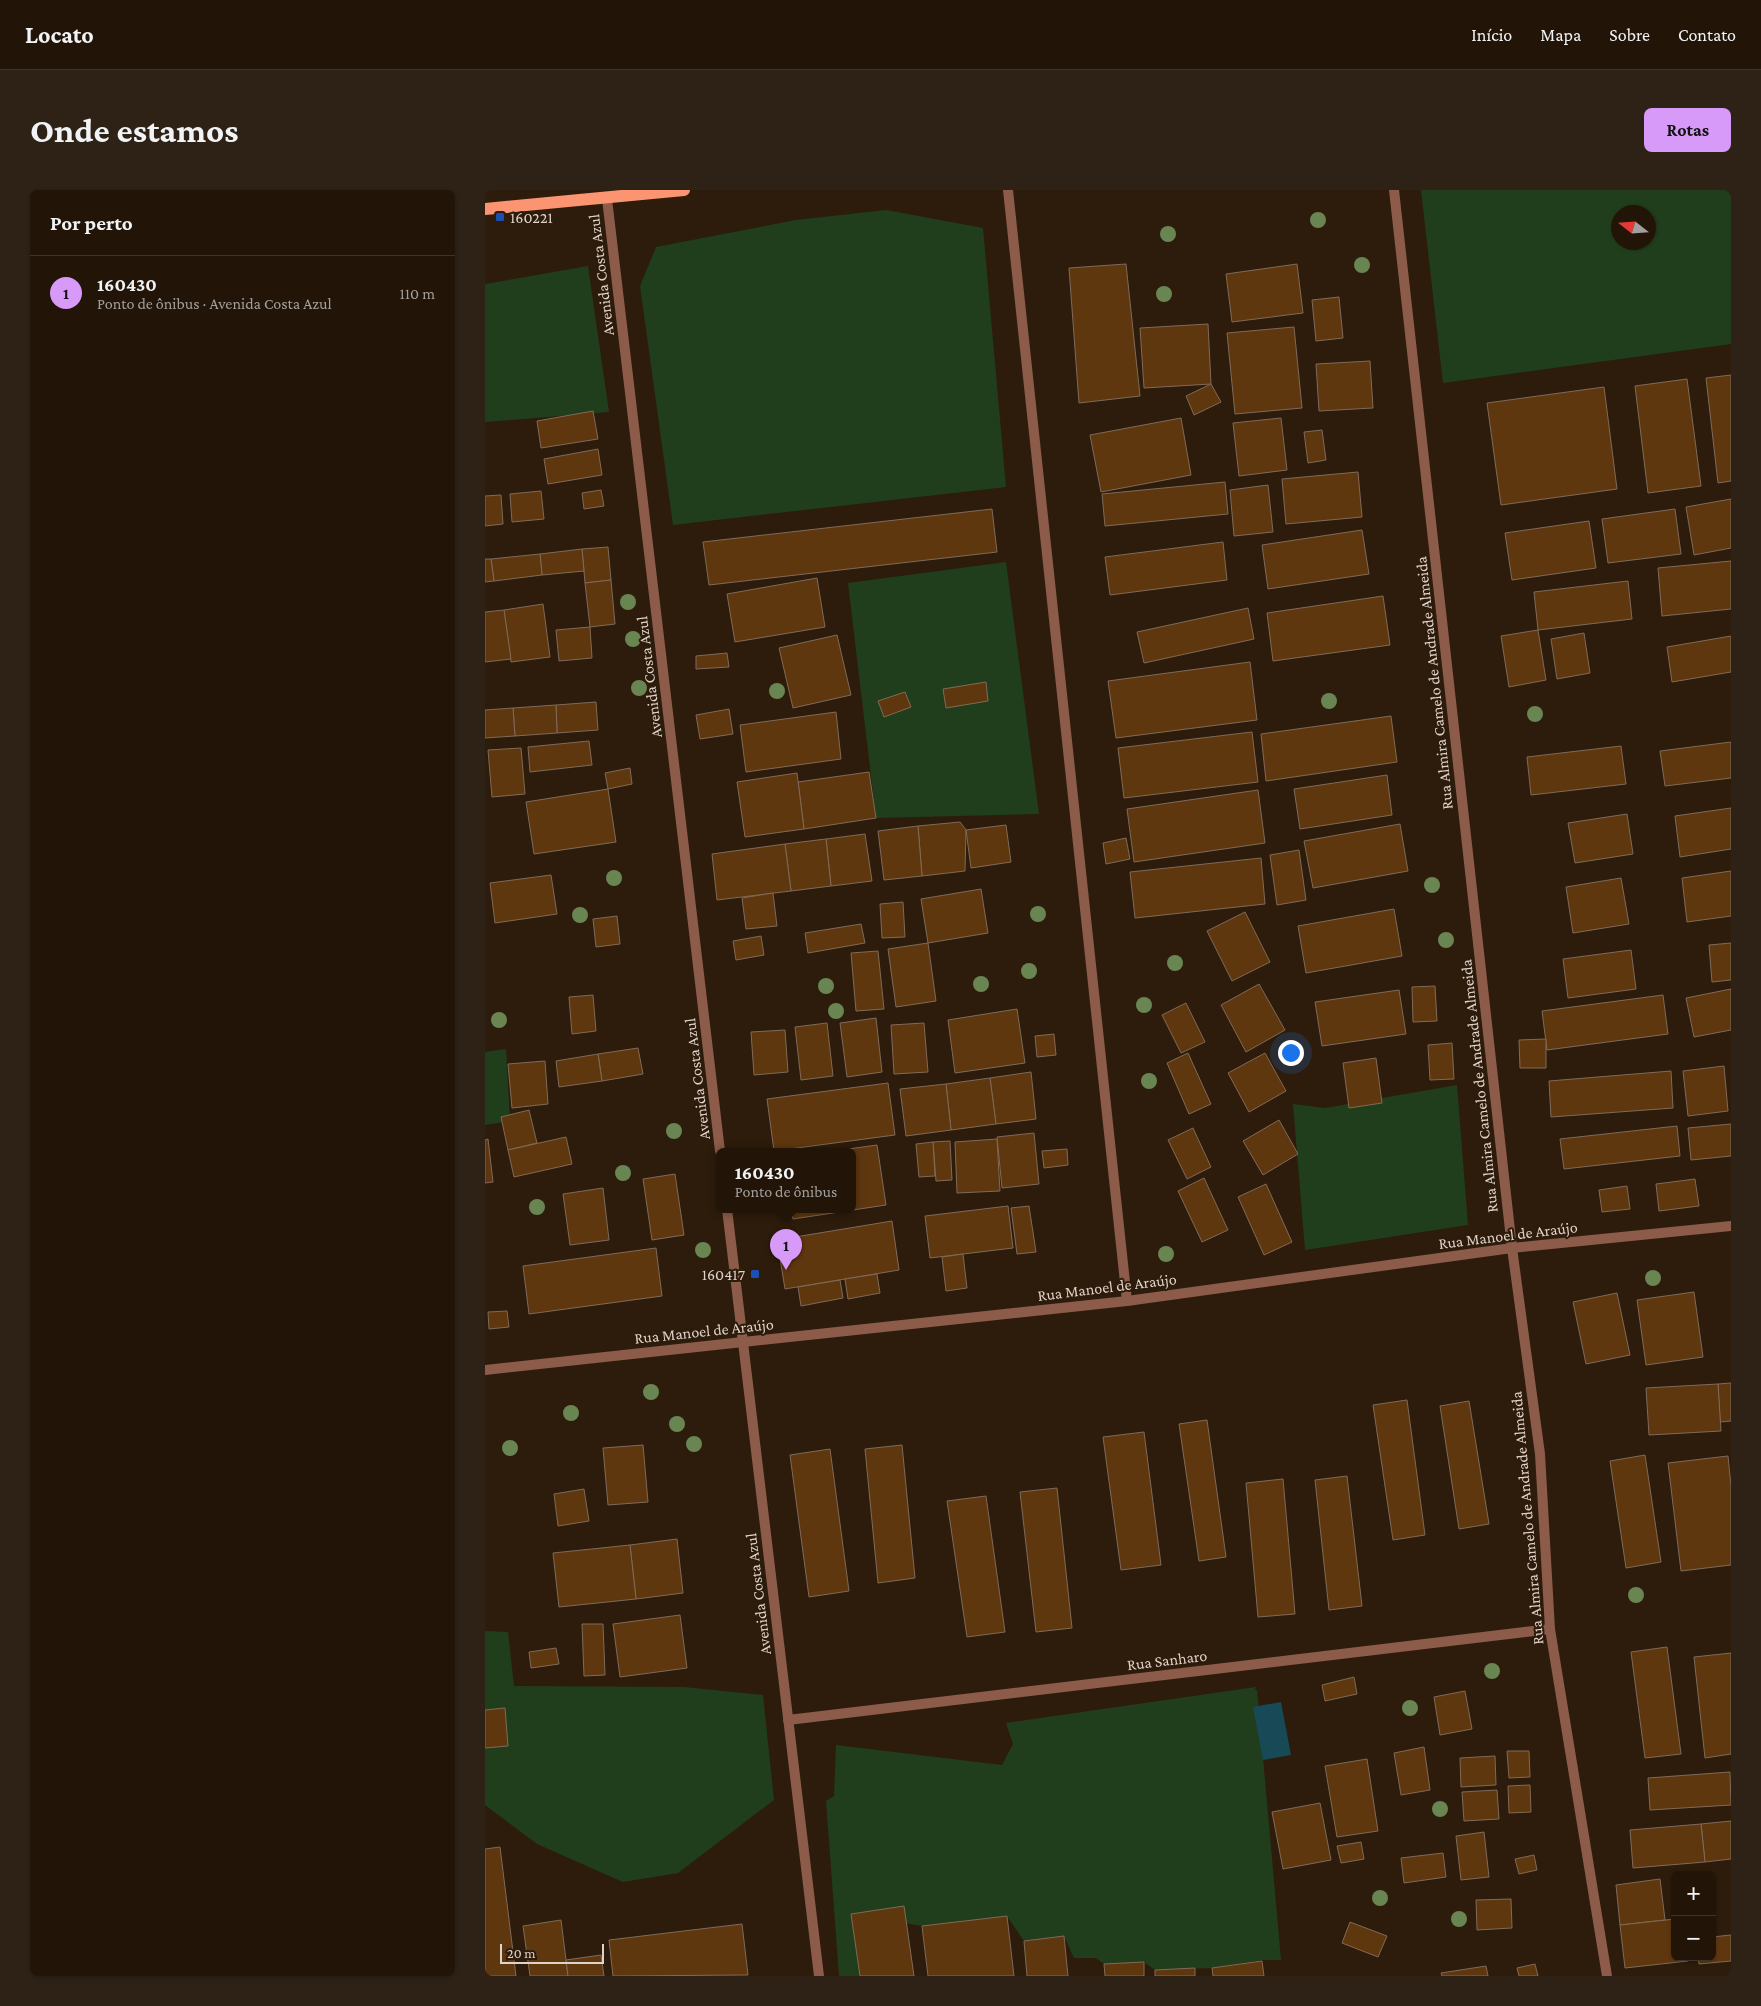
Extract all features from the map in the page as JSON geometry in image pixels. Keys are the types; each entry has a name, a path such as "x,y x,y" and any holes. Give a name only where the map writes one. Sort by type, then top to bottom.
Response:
{"main road":[{"path":"485,209 607,199 684,190"}],"street":[{"path":"1008,190 1127,1301"},
{"name":"Rua Almira Camelo de Andrade Almeida","path":"1393,190 1512,1248 1540,1454 1550,1629 1607,1976"},
{"name":"Avenida Costa Azul","path":"607,199 720,1148"},
{"name":"Avenida Costa Azul","path":"727,1213 819,1976"},
{"name":"Rua Manoel de Araújo","path":"485,1370 1127,1301 1512,1248 1731,1226"},
{"name":"Rua Sanharo","path":"788,1720 1550,1629"}],"green space":[{"path":"1421,190 1731,190 1731,344 1443,383"},
{"path":"886,210 983,228 1006,487 673,525 640,286 656,247 796,220"},
{"path":"588,266 609,412 485,422 485,284"},
{"path":"1006,562 1039,814 876,818 848,583"},
{"path":"506,1049 510,1121 485,1125 485,1052"},
{"path":"1457,1085 1468,1225 1305,1250 1293,1104 1325,1108"},
{"path":"485,1631 508,1632 514,1686 684,1687 763,1695 774,1800 678,1873 623,1882 537,1844 485,1805"},
{"path":"1256,1687 1281,1960 1263,1960 1212,1968 1155,1970 1144,1962 1104,1964 1096,1958 1074,1958 1064,1936 1024,1941 1007,1916 922,1926 852,1914 860,1976 839,1976 826,1801 834,1796 836,1745 1002,1765 1013,1744 1006,1723"}],"water":[{"path":"1281,1702 1291,1755 1263,1760 1253,1707"}],"building":[{"path":"1126,264 1140,396 1079,403 1069,268"},
{"path":"1297,264 1303,313 1232,322 1226,274"},
{"path":"1339,297 1343,338 1316,341 1312,300"},
{"path":"1208,324 1211,384 1144,388 1140,328"},
{"path":"1294,327 1302,408 1235,414 1227,333"},
{"path":"1370,361 1373,408 1319,411 1316,364"},
{"path":"1731,375 1731,481 1718,483 1706,378"},
{"path":"1687,379 1701,486 1648,493 1635,386"},
{"path":"1211,384 1221,402 1194,415 1186,396"},
{"path":"1604,387 1617,489 1501,505 1487,403"},
{"path":"593,411 598,439 541,448 537,421"},
{"path":"1181,418 1191,475 1101,492 1090,435"},
{"path":"1281,418 1287,470 1239,476 1233,423"},
{"path":"1322,430 1326,460 1308,463 1304,432"},
{"path":"598,449 602,475 548,484 544,459"},
{"path":"1358,472 1362,517 1286,524 1282,479"},
{"path":"1225,482 1228,514 1105,526 1102,494"},
{"path":"1268,485 1273,532 1234,536 1230,490"},
{"path":"601,490 604,506 584,509 582,493"},
{"path":"541,491 544,519 512,522 510,494"},
{"path":"501,495 503,524 485,526 485,496"},
{"path":"1731,499 1731,548 1694,555 1686,507"},
{"path":"992,509 997,552 709,585 703,542"},
{"path":"1675,509 1681,554 1608,563 1602,519"},
{"path":"1589,521 1596,568 1512,580 1505,533"},
{"path":"1362,530 1369,574 1268,589 1262,545"},
{"path":"1223,542 1227,580 1110,595 1105,557"},
{"path":"608,547 611,580 585,583 582,549"},
{"path":"582,549 584,571 542,575 540,554"},
{"path":"540,554 542,575 494,581 491,559"},
{"path":"485,559 491,559 494,581 485,582"},
{"path":"1731,561 1731,609 1662,616 1658,568"},
{"path":"817,578 825,627 735,642 727,594"},
{"path":"611,580 615,624 590,627 585,583"},
{"path":"1628,581 1632,619 1538,630 1534,592"},
{"path":"1383,596 1390,645 1273,661 1267,613"},
{"path":"543,604 550,657 511,662 504,610"},
{"path":"1248,608 1254,639 1144,663 1137,632"},
{"path":"504,610 511,659 485,662 485,612"},
{"path":"590,627 592,658 559,661 556,630"},
{"path":"1538,630 1546,680 1509,687 1501,636"},
{"path":"1584,633 1590,673 1557,679 1551,639"},
{"path":"837,635 851,695 793,708 779,648"},
{"path":"1731,636 1731,672 1672,682 1667,647"},
{"path":"727,653 729,667 696,669 696,656"},
{"path":"1250,662 1257,720 1116,738 1108,681"},
{"path":"986,682 988,701 946,708 943,689"},
{"path":"905,692 911,707 884,717 878,701"},
{"path":"596,702 598,730 557,733 556,705"},
{"path":"556,705 557,733 515,736 513,708"},
{"path":"513,708 515,736 485,738 485,710"},
{"path":"729,709 733,734 700,739 696,715"},
{"path":"836,712 841,759 746,772 740,725"},
{"path":"1391,716 1397,762 1266,781 1261,734"},
{"path":"1252,732 1258,782 1124,798 1118,748"},
{"path":"589,741 592,765 530,772 528,747"},
{"path":"1731,742 1731,778 1665,786 1660,751"},
{"path":"1621,746 1626,784 1531,795 1527,757"},
{"path":"521,748 525,794 492,797 488,750"},
{"path":"630,768 632,784 608,789 605,773"},
{"path":"869,772 876,818 804,829 798,782"},
{"path":"797,773 804,829 745,837 737,782"},
{"path":"1387,775 1392,815 1300,829 1294,789"},
{"path":"608,789 616,842 534,854 526,802"},
{"path":"1258,790 1265,843 1134,862 1127,809"},
{"path":"1731,808 1731,849 1680,857 1675,816"},
{"path":"1627,814 1633,854 1575,863 1568,823"},
{"path":"960,822 966,830 965,871 922,876 918,826"},
{"path":"1400,824 1408,871 1313,888 1304,841"},
{"path":"1006,825 1011,862 971,868 966,830"},
{"path":"918,826 922,876 884,880 878,831"},
{"path":"865,834 872,881 831,886 826,839"},
{"path":"1126,838 1130,859 1106,864 1103,843"},
{"path":"826,839 831,886 791,891 785,844"},
{"path":"785,844 791,891 717,900 712,854"},
{"path":"1299,850 1306,900 1277,905 1270,855"},
{"path":"1261,858 1265,904 1135,918 1130,872"},
{"path":"1731,871 1731,916 1687,922 1682,878"},
{"path":"551,875 557,914 495,923 490,883"},
{"path":"1621,878 1629,924 1573,933 1566,887"},
{"path":"981,889 988,933 928,943 921,899"},
{"path":"773,893 777,926 746,929 742,898"},
{"path":"903,902 905,937 882,938 880,904"},
{"path":"1394,909 1402,956 1306,973 1298,926"},
{"path":"1245,912 1270,962 1232,981 1207,931"},
{"path":"617,916 620,944 596,947 593,919"},
{"path":"861,924 865,943 808,953 805,933"},
{"path":"761,936 764,955 736,960 733,941"},
{"path":"928,943 936,1001 896,1007 888,949"},
{"path":"1731,943 1731,980 1712,982 1709,945"},
{"path":"1631,950 1636,989 1568,998 1563,959"},
{"path":"878,951 884,1009 856,1011 851,953"},
{"path":"1259,984 1285,1030 1246,1052 1221,1005"},
{"path":"1435,986 1437,1021 1413,1022 1412,987"},
{"path":"1731,989 1731,1030 1694,1037 1686,998"},
{"path":"1399,990 1406,1034 1322,1046 1315,1002"},
{"path":"593,995 596,1031 572,1034 569,997"},
{"path":"1663,995 1668,1034 1547,1050 1542,1011"},
{"path":"1186,1003 1205,1042 1181,1053 1162,1015"},
{"path":"1017,1009 1025,1063 955,1073 948,1020"},
{"path":"876,1018 882,1072 847,1077 840,1023"},
{"path":"827,1023 833,1076 801,1080 795,1027"},
{"path":"924,1023 928,1072 894,1074 891,1025"},
{"path":"785,1030 788,1072 754,1075 751,1032"},
{"path":"1054,1034 1056,1055 1037,1057 1035,1036"},
{"path":"1546,1039 1546,1068 1520,1068 1519,1040"},
{"path":"1452,1043 1454,1079 1430,1080 1428,1045"},
{"path":"638,1048 643,1074 602,1081 598,1054"},
{"path":"1188,1053 1211,1104 1189,1114 1167,1063"},
{"path":"1265,1053 1286,1091 1249,1112 1228,1073"},
{"path":"598,1054 602,1081 559,1087 556,1061"},
{"path":"1376,1058 1382,1103 1349,1108 1343,1063"},
{"path":"545,1061 548,1104 512,1108 508,1064"},
{"path":"1724,1066 1728,1111 1688,1116 1683,1071"},
{"path":"1671,1071 1673,1108 1551,1117 1549,1081"},
{"path":"1031,1072 1036,1119 996,1124 990,1078"},
{"path":"990,1078 996,1124 951,1130 946,1084"},
{"path":"888,1083 895,1135 797,1148 774,1148 767,1099"},
{"path":"946,1084 951,1130 906,1136 900,1089"},
{"path":"529,1110 537,1143 508,1150 501,1117"},
{"path":"1279,1120 1298,1154 1263,1175 1243,1141"},
{"path":"1731,1124 1731,1156 1691,1160 1688,1128"},
{"path":"1677,1126 1680,1156 1564,1169 1560,1139"},
{"path":"1193,1128 1211,1167 1187,1179 1168,1140"},
{"path":"1034,1133 1039,1184 1002,1188 997,1137"},
{"path":"566,1137 572,1164 514,1177 508,1150"},
{"path":"488,1139 493,1182 485,1183 485,1140"},
{"path":"997,1139 1000,1191 957,1193 955,1142"},
{"path":"950,1141 952,1180 936,1181 933,1142"},
{"path":"933,1142 935,1176 919,1177 916,1144"},
{"path":"877,1145 886,1205 856,1210 856,1148"},
{"path":"1067,1149 1068,1165 1044,1168 1042,1151"},
{"path":"675,1174 684,1235 652,1240 643,1179"},
{"path":"1204,1178 1228,1230 1202,1242 1178,1191"},
{"path":"1695,1179 1699,1206 1659,1211 1656,1184"},
{"path":"1266,1184 1292,1242 1264,1255 1238,1197"},
{"path":"1627,1186 1630,1209 1602,1212 1599,1190"},
{"path":"603,1188 609,1240 570,1245 563,1194"},
{"path":"1008,1206 1013,1248 930,1258 925,1216"},
{"path":"1029,1206 1036,1252 1017,1254 1011,1208"},
{"path":"792,1213 833,1213 793,1219"},
{"path":"892,1221 899,1270 785,1289 777,1240"},
{"path":"656,1248 662,1296 529,1314 523,1266"},
{"path":"963,1254 967,1288 946,1291 942,1257"},
{"path":"877,1274 880,1293 848,1299 845,1279"},
{"path":"840,1280 843,1298 801,1306 798,1287"},
{"path":"1694,1292 1703,1357 1646,1365 1637,1300"},
{"path":"1617,1293 1630,1355 1586,1364 1573,1302"},
{"path":"507,1311 509,1327 489,1329 488,1312"},
{"path":"1731,1383 1731,1421 1720,1422 1718,1384"},
{"path":"1718,1384 1721,1431 1649,1435 1646,1388"},
{"path":"1407,1400 1425,1535 1393,1540 1373,1405"},
{"path":"1469,1401 1489,1524 1459,1529 1440,1406"},
{"path":"1207,1420 1226,1557 1199,1561 1179,1424"},
{"path":"1144,1432 1161,1565 1121,1570 1103,1437"},
{"path":"643,1445 648,1502 608,1505 603,1448"},
{"path":"902,1445 915,1578 878,1583 865,1449"},
{"path":"830,1449 849,1591 809,1597 790,1455"},
{"path":"1645,1455 1661,1562 1626,1568 1610,1461"},
{"path":"1728,1456 1731,1486 1731,1565 1681,1571 1668,1463"},
{"path":"1347,1476 1362,1606 1329,1610 1315,1480"},
{"path":"1283,1479 1295,1614 1258,1617 1246,1483"},
{"path":"1057,1488 1072,1628 1036,1632 1020,1492"},
{"path":"584,1489 589,1521 558,1526 554,1494"},
{"path":"986,1496 1005,1632 967,1637 947,1501"},
{"path":"677,1539 683,1593 636,1599 630,1545"},
{"path":"630,1545 636,1599 559,1607 553,1553"},
{"path":"680,1615 687,1668 620,1677 613,1624"},
{"path":"582,1624 603,1624 605,1675 584,1676"},
{"path":"1667,1647 1681,1754 1645,1758 1631,1652"},
{"path":"556,1648 559,1664 531,1668 529,1652"},
{"path":"1731,1653 1731,1754 1705,1758 1694,1657"},
{"path":"1354,1677 1357,1694 1325,1701 1322,1685"},
{"path":"1465,1691 1472,1729 1440,1735 1434,1697"},
{"path":"505,1708 508,1746 485,1748 485,1710"},
{"path":"1424,1747 1430,1790 1401,1795 1394,1753"},
{"path":"1507,1751 1529,1751 1530,1777 1509,1778"},
{"path":"1495,1756 1496,1785 1461,1787 1460,1758"},
{"path":"1367,1759 1378,1831 1337,1837 1325,1766"},
{"path":"1730,1772 1731,1805 1650,1810 1648,1778"},
{"path":"1530,1785 1531,1812 1509,1813 1508,1786"},
{"path":"1497,1790 1499,1819 1464,1821 1462,1792"},
{"path":"1320,1803 1331,1860 1283,1869 1272,1812"},
{"path":"1731,1821 1731,1859 1705,1862 1701,1824"},
{"path":"1701,1824 1705,1862 1633,1868 1630,1830"},
{"path":"1484,1832 1489,1877 1461,1880 1456,1836"},
{"path":"1361,1842 1364,1859 1341,1863 1337,1846"},
{"path":"500,1847 516,1976 485,1976 485,1849"},
{"path":"1443,1853 1446,1877 1404,1883 1401,1858"},
{"path":"1534,1855 1537,1870 1519,1874 1515,1859"},
{"path":"1660,1879 1665,1920 1620,1925 1616,1885"},
{"path":"1511,1899 1512,1928 1477,1930 1476,1900"},
{"path":"904,1906 914,1976 860,1976 851,1914"},
{"path":"1007,1916 1014,1976 928,1976 922,1926"},
{"path":"1671,1919 1671,1961 1688,1961 1625,1968 1620,1925"},
{"path":"561,1920 568,1976 530,1976 523,1926"},
{"path":"1350,1922 1387,1936 1378,1957 1342,1943"},
{"path":"742,1924 748,1975 613,1976 609,1940"},
{"path":"1731,1935 1731,1961 1699,1964 1699,1961 1716,1961 1716,1937"},
{"path":"1064,1936 1068,1976 1027,1976 1024,1941"},
{"path":"601,1955 604,1976 568,1976 566,1960"},
{"path":"1262,1961 1264,1976 1213,1976 1212,1968"},
{"path":"1144,1962 1144,1976 1105,1976 1104,1964"},
{"path":"1535,1964 1538,1976 1519,1976 1517,1968"},
{"path":"1486,1966 1488,1976 1442,1976 1441,1973"},
{"path":"1195,1968 1195,1976 1155,1976 1155,1970"}],"place":[{"name":"160221","path":"500,217"},
{"name":"160430","path":"786,1270"},
{"name":"160417","path":"755,1274"}]}
